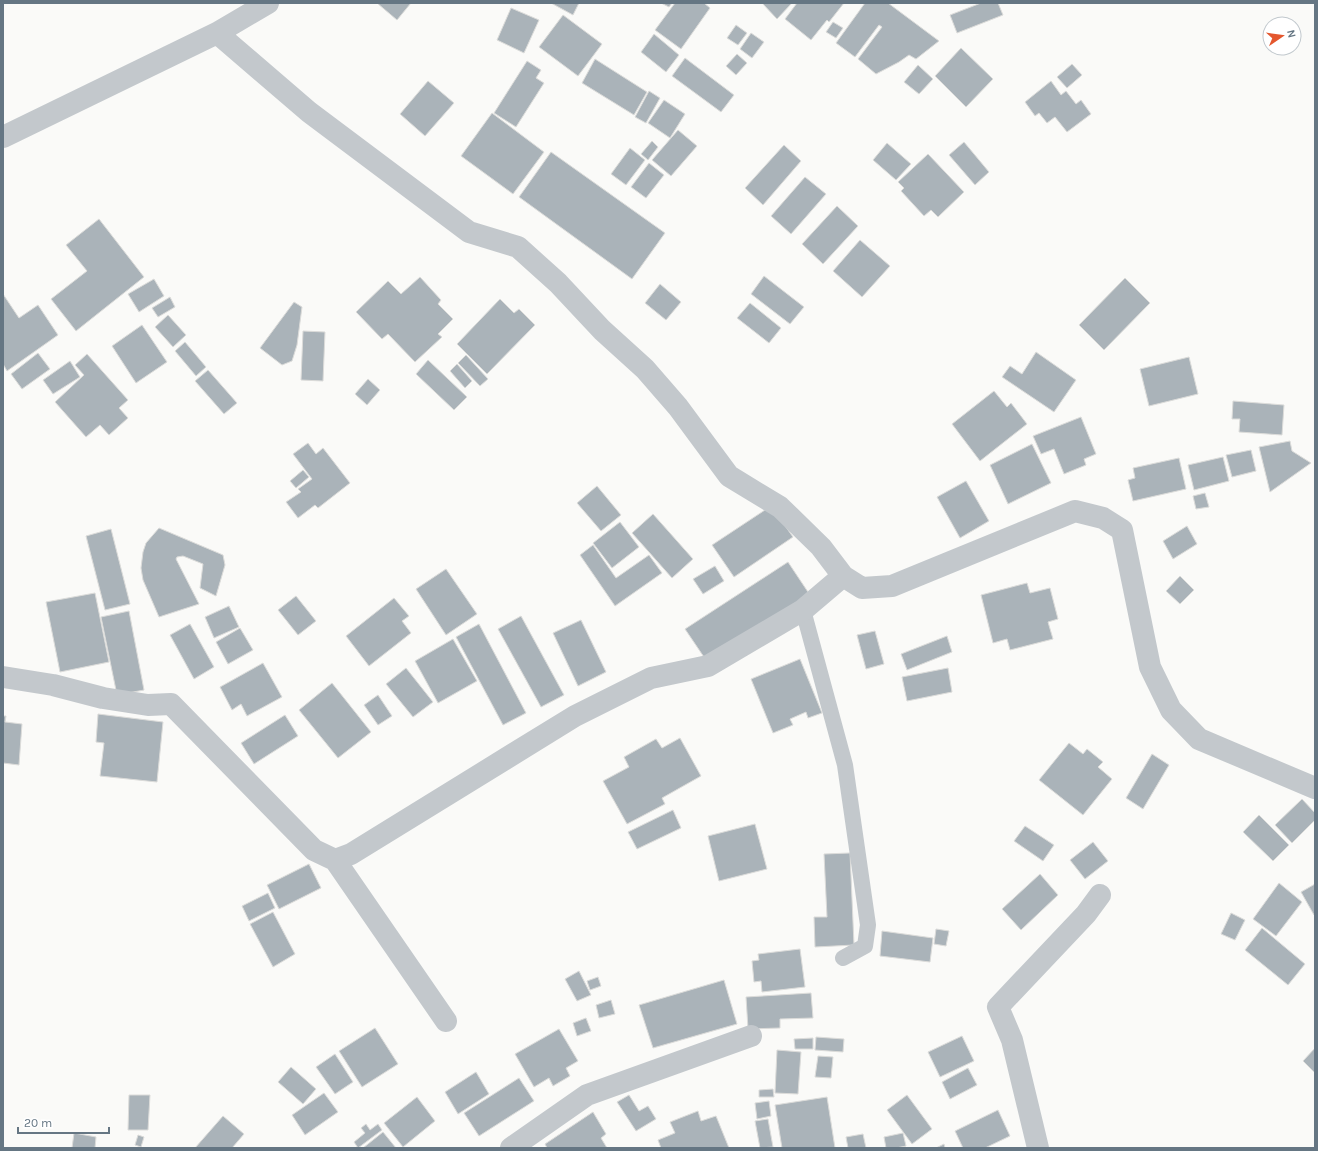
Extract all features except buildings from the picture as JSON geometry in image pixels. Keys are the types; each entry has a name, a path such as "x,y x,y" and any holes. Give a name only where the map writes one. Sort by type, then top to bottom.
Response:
{"street":[{"path":"3,137 216,33 268,3"},
{"path":"216,33 309,112 469,232 518,247 558,283 602,330 645,369 678,407 729,476 780,507 821,546 843,576 862,588 892,586 1074,511 1102,518 1122,530 1150,667 1171,710 1199,739 1315,788"},
{"path":"335,860 351,854 575,716 651,678 708,666 803,610 843,576"},
{"path":"3,677 53,685 110,699 148,705 171,704 314,850 335,860 446,1021"},
{"path":"1038,1148 1012,1040 998,1007 1086,914 1100,895"},
{"path":"511,1148 587,1095 751,1036"}],"lane":[{"path":"803,610 845,765 868,925 865,946 843,958"}]}
